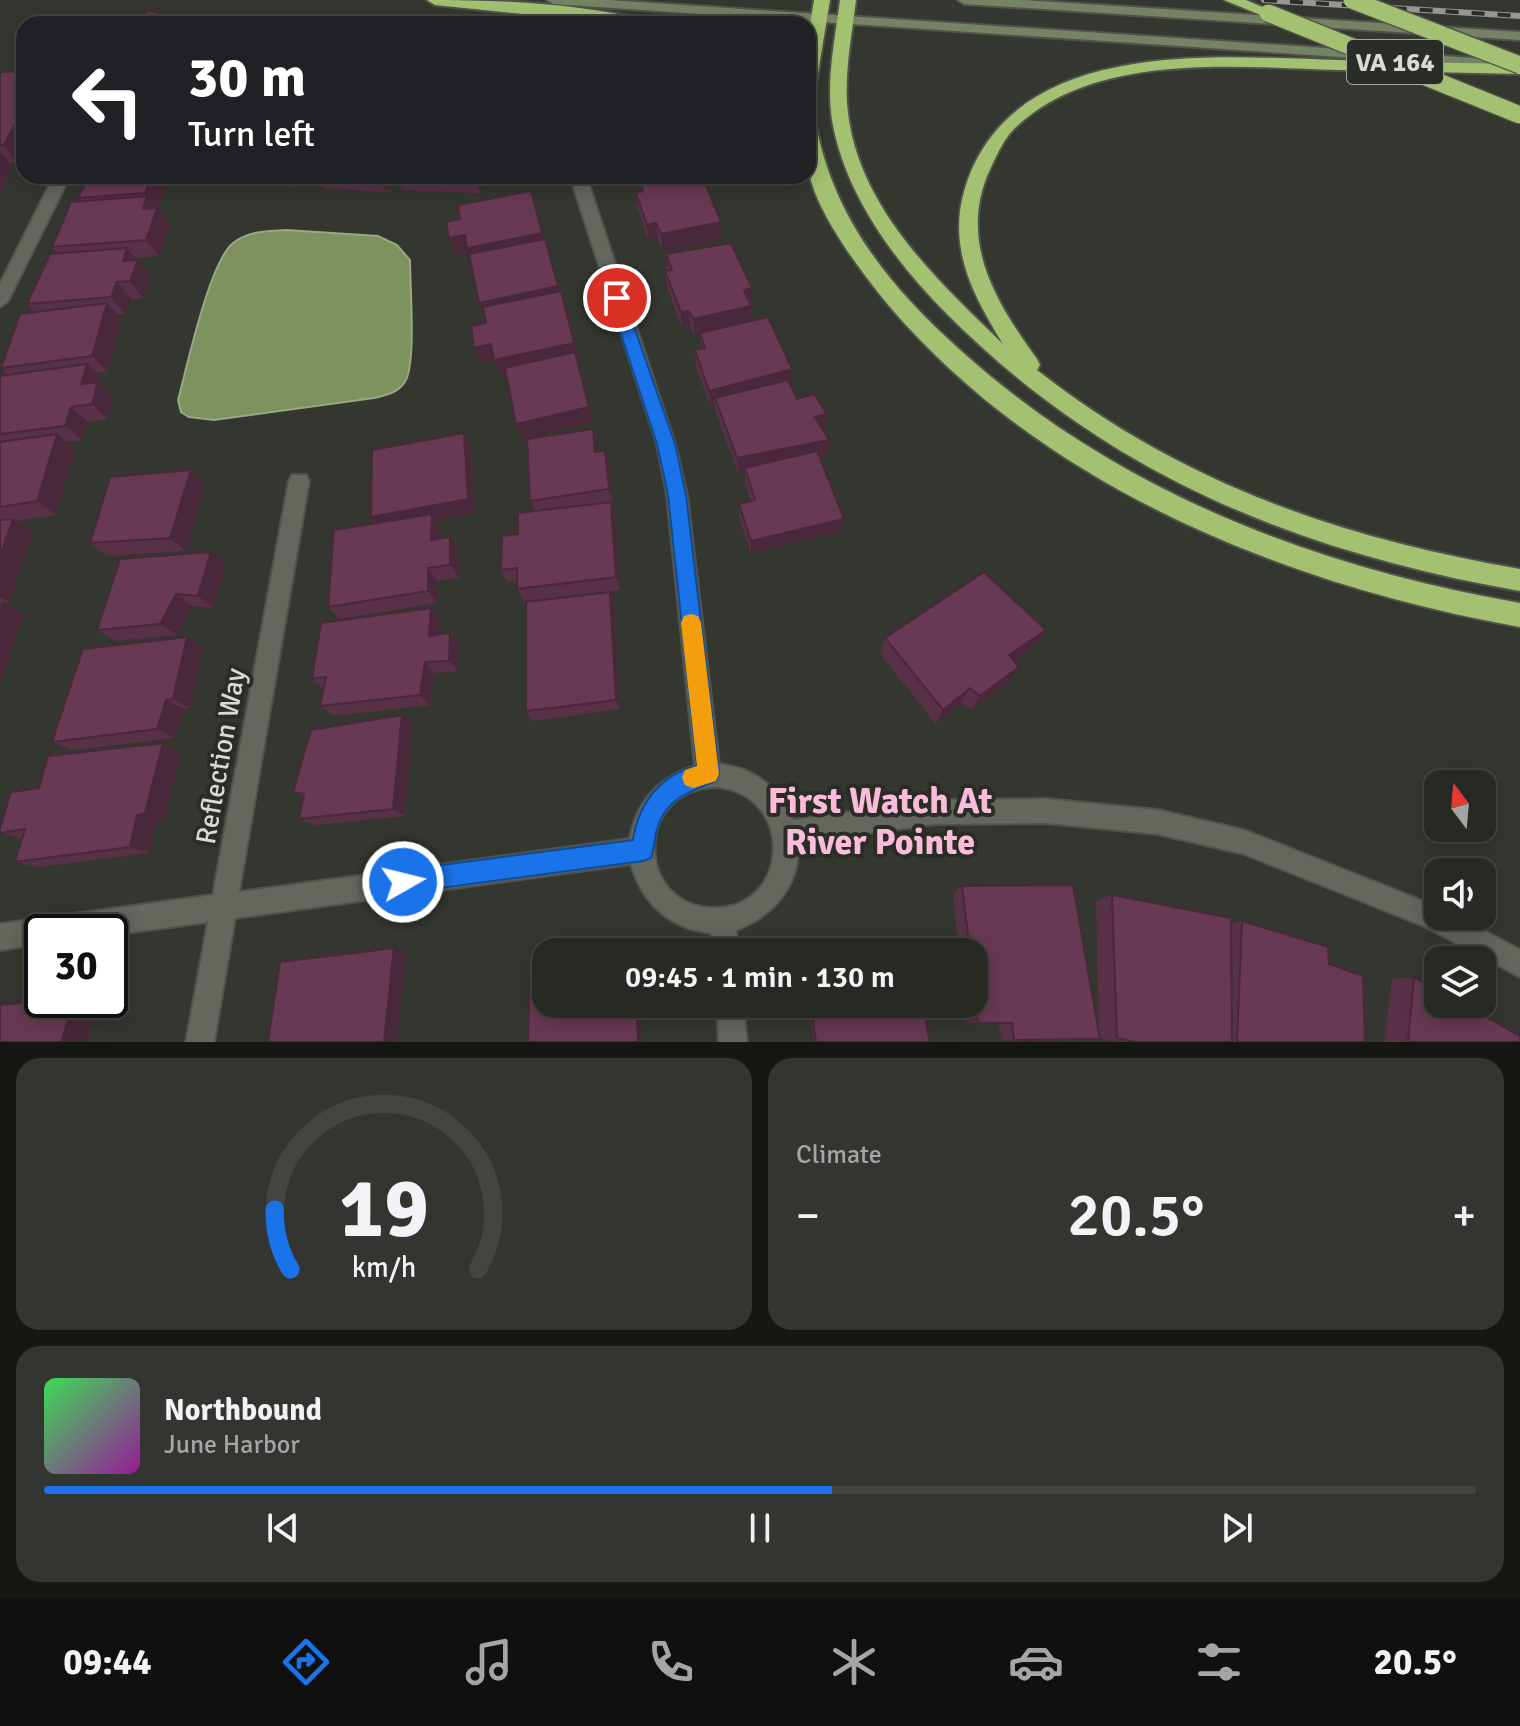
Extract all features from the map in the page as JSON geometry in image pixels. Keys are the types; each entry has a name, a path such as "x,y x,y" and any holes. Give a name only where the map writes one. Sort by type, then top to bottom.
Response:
{"highway":[{"path":"435,0 604,16"},
{"path":"816,36 822,0"},
{"name":"VA 164","path":"1232,0 1520,115"},
{"name":"VA 164","path":"1352,0 1520,66"},
{"path":"847,10 840,118 849,155 873,209 918,271 969,327 1052,397 1167,467 1317,531 1407,557 1520,580"},
{"path":"1052,397 993,314 979,285 969,250 967,217 975,181 1007,126 1029,109 1060,92 1103,76 1170,66 1238,62 1520,66"},
{"path":"816,161 829,201 879,280 963,368 1027,420 1145,492 1230,532 1322,567 1420,596 1520,615"}],"street":[{"path":"553,0 789,16"},
{"path":"964,0 1520,36"},
{"path":"816,18 847,10 1520,66"},
{"path":"0,301 58,184"},
{"path":"581,184 672,469 708,774"},
{"name":"Reflection Way","path":"200,1042 299,481"},
{"path":"708,774 738,778 764,794 777,811 784,833 781,868 764,900 745,914 723,921 702,922 683,916 666,905 653,889 643,850 646,827 655,807 669,791 688,779 708,774"},
{"path":"784,833 935,812 1046,811 1158,822 1244,842 1349,883 1437,919 1520,964"},
{"path":"0,937 643,850"},
{"path":"723,921 724,938"},
{"path":"731,1018 733,1042"}],"shaded area":[{"path":"286,230 378,236 397,245 410,260 412,339 406,380 396,391 374,398 214,420 189,417 181,412 178,400 207,293 224,254 233,243 245,236"}],"building":[{"path":"147,11 181,16 142,16"},
{"path":"16,71 16,122 4,145 0,145 0,72"},
{"path":"85,184 148,184 145,193 78,198"},
{"path":"641,184 705,184 721,222 661,234 656,223 647,225 636,193 643,191"},
{"path":"531,191 542,233 467,248 465,235 449,238 446,222 460,219 458,205"},
{"path":"147,196 143,209 157,208 146,240 52,247 71,202"},
{"path":"545,239 558,286 479,303 469,254"},
{"path":"731,243 752,288 744,290 751,306 693,319 689,311 681,312 665,271 672,270 666,254"},
{"path":"127,248 123,261 138,260 130,281 117,282 111,297 27,304 50,254"},
{"path":"561,291 574,343 494,360 491,344 474,348 471,326 486,323 483,307"},
{"path":"107,303 92,356 1,368 20,314"},
{"path":"768,317 792,369 709,391 695,350 705,348 700,333"},
{"path":"575,352 589,407 516,424 505,368"},
{"path":"87,364 81,384 98,382 92,404 71,407 65,426 0,434 0,376"},
{"path":"788,380 797,399 814,394 827,414 815,417 829,440 737,458 715,398"},
{"path":"593,429 595,452 605,451 609,489 530,501 527,439"},
{"path":"464,433 468,499 371,517 372,450"},
{"path":"57,434 37,501 0,507 0,442"},
{"path":"817,451 844,519 751,541 739,504 755,500 745,468"},
{"path":"191,470 170,538 90,543 110,477"},
{"path":"611,502 616,577 517,589 517,568 501,570 502,536 518,534 518,513"},
{"path":"432,514 431,540 450,537 450,565 428,568 428,591 328,607 334,530"},
{"path":"13,519 0,556 0,520"},
{"path":"211,552 198,596 176,594 160,624 97,630 120,559"},
{"path":"984,572 1046,630 1009,655 1019,667 980,696 970,688 943,710 885,638"},
{"path":"610,592 616,700 526,711 526,602"},
{"path":"431,608 429,636 450,633 449,661 425,662 420,695 320,706 326,677 312,679 321,623"},
{"path":"187,637 173,699 166,700 157,729 52,742 83,649"},
{"path":"402,715 393,809 299,819 304,794 293,792 311,730"},
{"path":"163,743 145,813 137,815 130,847 15,862 25,829 0,833 11,792 39,788 48,756"},
{"path":"1073,885 1100,1039 1014,1040 1012,1023 978,1023 977,1018 988,1018 988,938 968,938 962,886"},
{"path":"1112,895 1231,918 1232,1042 1135,1042 1117,1038"},
{"path":"1242,921 1328,947 1329,964 1363,976 1365,1042 1237,1042"},
{"path":"394,948 384,1042 268,1042 280,962"},
{"path":"1414,977 1424,982 1424,1018 1488,1018 1520,1036 1520,1042 1408,1042"},
{"path":"529,997 532,997 532,1018 637,1018 638,1042 528,1042"},
{"path":"24,1003 24,1018 69,1018 61,1042 0,1042 0,1005"},
{"path":"813,1018 925,1018 930,1042 816,1042"}],"railway":[{"path":"1264,0 1520,16"}],"slow traffic":[{"path":"691,623 708,774 693,777"}],"district":[{"name":"First Watch At River Pointe","path":"880,820"}],"route":[{"path":"403,882 643,850 646,827 655,807 669,791 688,779 708,774 677,495 666,444 617,298"}]}
